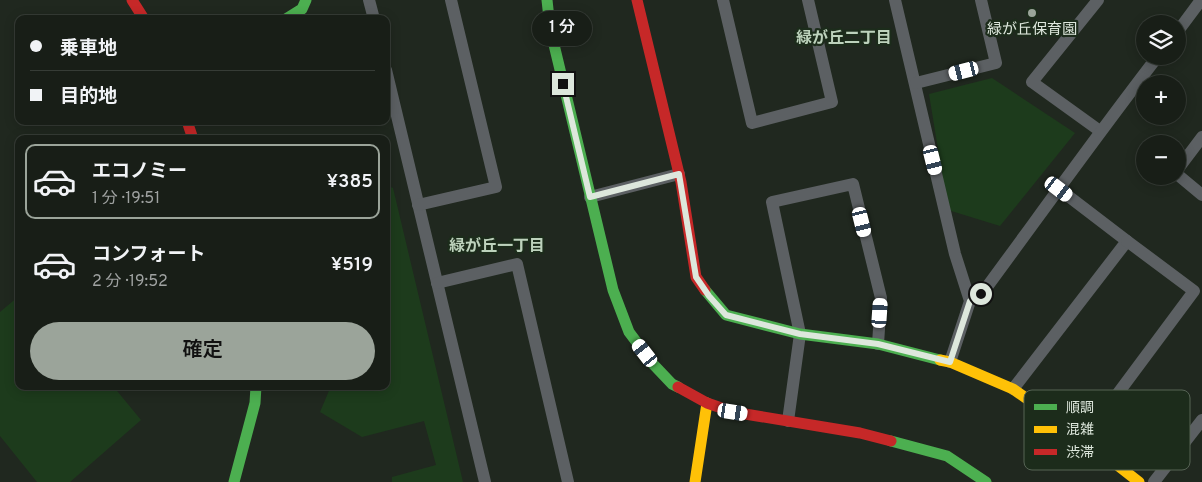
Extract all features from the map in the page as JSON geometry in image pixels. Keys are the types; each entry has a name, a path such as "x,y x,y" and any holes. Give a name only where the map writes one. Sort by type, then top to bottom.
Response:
{"street":[{"path":"132,0 141,15"},
{"path":"293,15 302,10 306,0"},
{"path":"369,0 373,15"},
{"path":"418,205 496,187 451,0"},
{"path":"547,0 550,28 613,290 629,332 653,364 672,384 707,403 733,412 860,433 947,456 986,482"},
{"path":"637,0 679,174 696,277 709,296 726,315 800,334 878,344 950,362 1013,389 1024,397"},
{"path":"723,0 752,123 832,102 808,0"},
{"path":"896,0 956,254 970,301 950,362"},
{"path":"916,83 996,63 981,0"},
{"path":"1098,0 1032,82 1100,131"},
{"path":"1186,20 1201,0"},
{"path":"970,301 981,294 1100,131 1151,65"},
{"path":"390,87 485,482"},
{"path":"1186,158 1202,137"},
{"path":"590,197 679,174"},
{"path":"1186,182 1202,195"},
{"path":"788,421 800,334 772,202 853,184 881,298 878,344"},
{"path":"1059,189 1194,291 1120,390"},
{"path":"1013,389 1127,241"},
{"path":"437,283 517,264 568,482"},
{"path":"234,482 255,403 256,390"},
{"path":"695,482 707,403"},
{"path":"1190,436 1202,420"},
{"path":"1124,470 1139,482"},
{"path":"1154,482 1163,470"}],"green space":[{"path":"992,78 1075,133 1000,226 948,210 929,94"},
{"path":"390,187 393,188 463,482 392,482 392,477 436,465 424,421 362,437 320,412 329,390 390,390"},
{"path":"15,299 15,390 116,390 141,420 70,482 37,482 0,436 0,312"}],"traffic: fast":[{"path":"292,15 302,9 306,0"},
{"path":"547,0 550,28 613,290 629,332 653,364 672,384 678,387"},
{"path":"705,290 726,315 800,334 878,344 940,360"},
{"path":"234,482 255,403 256,390"},
{"path":"891,441 947,456 986,482"}],"traffic: slow":[{"path":"940,360 950,362 1013,389 1024,397"},
{"path":"695,482 707,403"},
{"path":"1124,470 1139,482"}],"traffic: jam":[{"path":"132,0 141,15"},
{"path":"637,0 681,182 696,277 705,290"},
{"path":"188,125 192,135"},
{"path":"678,387 707,403 733,412 860,433 891,441"}],"place":[{"name":"緑が丘保育園","path":"1032,13"}],"district":[{"name":"緑が丘二丁目","path":"844,39"},
{"name":"緑が丘一丁目","path":"497,247"}],"route":[{"path":"563,84 590,197 679,174 696,277 709,296 726,315 800,334 878,344 950,362 970,301 981,294"}]}
